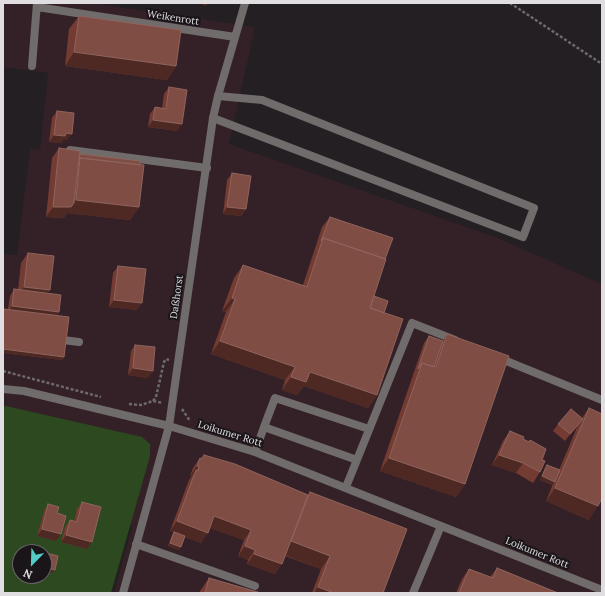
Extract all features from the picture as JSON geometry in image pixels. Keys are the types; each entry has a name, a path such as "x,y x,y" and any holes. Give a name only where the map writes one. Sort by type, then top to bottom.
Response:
{"street":[{"name":"Daßhorst","path":"124,593 169,426 213,118 245,3"},
{"name":"Weikenrott","path":"32,66 37,5 235,37"},
{"path":"213,118 523,237 534,208 262,100 218,96"},
{"path":"63,150 207,168"},
{"path":"346,487 412,323 463,344"},
{"path":"48,338 78,342"},
{"path":"492,356 602,400"},
{"name":"Loikumer Rott","path":"3,389 24,392 169,426 255,452 602,590"},
{"path":"255,452 275,398 369,429"},
{"path":"264,427 357,460"},
{"path":"413,593 442,526"},
{"path":"136,544 255,586"}],"path":[{"path":"510,3 602,64"},
{"path":"153,401 156,397 164,362 166,359 178,361"},
{"path":"3,371 108,399"},
{"path":"124,403 141,405 153,401 172,404"}],"shaded area":[{"path":"3,3 92,3 255,27 229,144 495,237 602,284 602,593 114,593 132,527 3,457 3,254 17,255 30,149 40,150 48,73 3,67"}],"green space":[{"path":"6,406 142,437 150,444 150,456 111,593 3,593 3,407"}],"building":[{"path":"79,16 181,30 176,66 74,52"},
{"path":"169,87 187,90 182,124 153,120 155,107 166,109"},
{"path":"57,111 74,113 72,134 66,133 65,136 54,135"},
{"path":"59,148 80,151 74,203 71,207 53,207"},
{"path":"80,154 140,161 140,165 80,158 79,160"},
{"path":"80,158 144,165 139,207 76,200"},
{"path":"232,173 251,176 246,209 227,207"},
{"path":"330,217 393,238 385,259 323,238 321,241"},
{"path":"323,238 386,259 370,308 403,319 377,395 310,372 306,382 291,377 295,367 220,341 235,299 232,298 243,265 307,287"},
{"path":"28,253 54,256 50,290 24,287"},
{"path":"118,266 146,269 142,303 114,300"},
{"path":"14,289 61,295 59,312 12,306"},
{"path":"374,296 388,301 384,313 370,308"},
{"path":"4,309 69,317 64,357 3,349"},
{"path":"447,334 509,356 465,484 389,458 422,363 436,367"},
{"path":"429,336 443,341 434,367 422,363 418,369"},
{"path":"135,345 155,347 153,371 133,368"},
{"path":"589,408 602,414 602,498 598,506 555,488"},
{"path":"571,409 583,419 570,434 558,424"},
{"path":"510,431 524,437 523,439 529,442 530,440 546,449 542,460 545,461 540,472 523,463 499,455"},
{"path":"204,455 235,464 308,495 282,564 254,554 255,550 245,546 251,530 214,516 208,533 177,521 196,470 198,471 199,466 197,466 200,458 202,459"},
{"path":"547,465 560,470 555,482 542,476"},
{"path":"310,492 407,529 383,593 334,593 318,587 330,556 291,541"},
{"path":"82,502 101,507 92,542 66,535 70,520 77,522"},
{"path":"48,504 59,507 57,513 66,516 61,534 42,529"},
{"path":"174,532 185,536 181,547 170,543"},
{"path":"52,554 58,556 55,570 52,569"},
{"path":"497,568 558,593 459,593 469,569 493,578"},
{"path":"209,578 261,593 205,593"}]}
